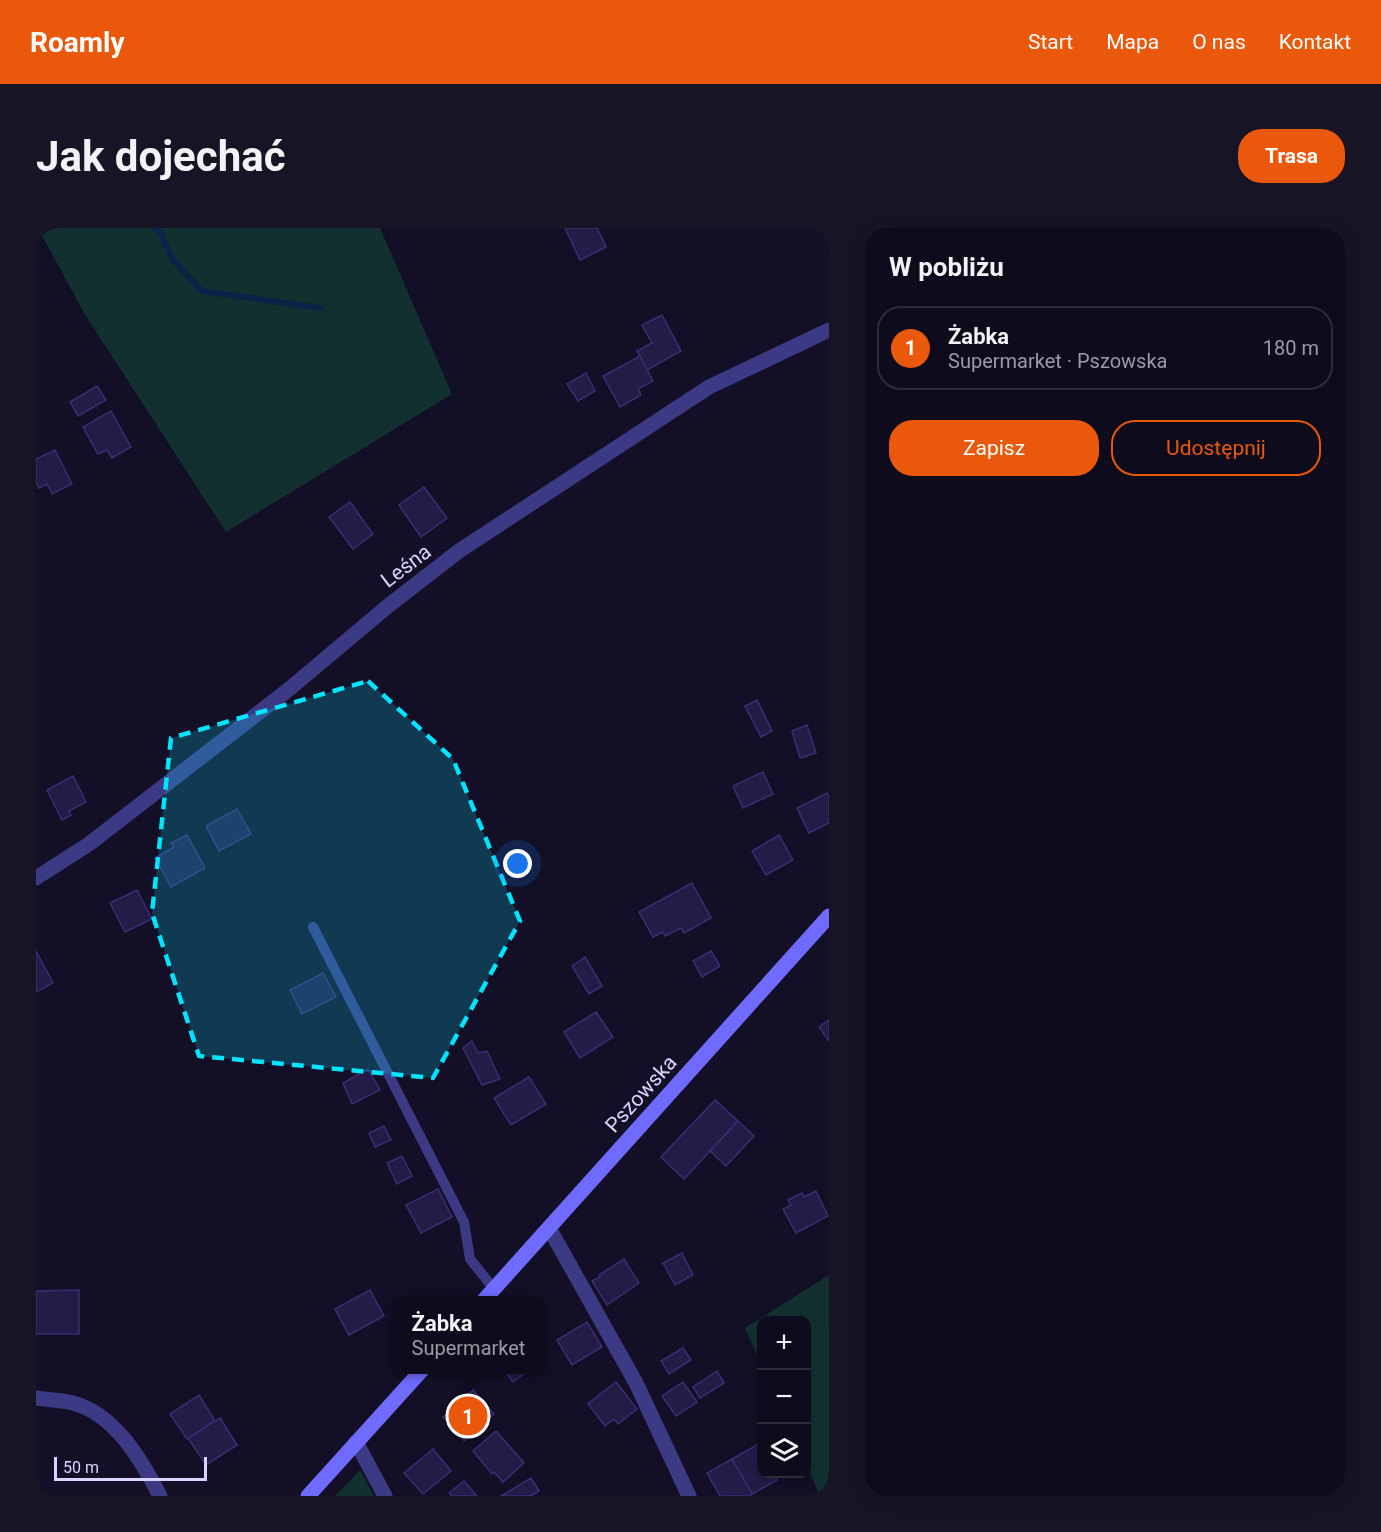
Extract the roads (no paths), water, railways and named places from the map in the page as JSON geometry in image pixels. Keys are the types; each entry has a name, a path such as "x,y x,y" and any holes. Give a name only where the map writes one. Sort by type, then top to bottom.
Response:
{"main road":[{"name":"Pszowska","path":"489,1295 829,916"},
{"path":"308,1496 418,1374"}],"street":[{"name":"Leśna","path":"36,878 89,844 288,690 388,606 459,551 709,387 829,330"},
{"path":"549,1228 636,1383 689,1496"},
{"path":"36,1398 75,1403 102,1418 130,1445 160,1496"},
{"path":"356,1442 386,1496"}],"lane":[{"path":"313,927 464,1222 470,1259 489,1295"}],"waterway":[{"path":"155,228 160,232 174,261 202,291 321,308"}],"place":[{"name":"Żabka","path":"468,1416"}]}
